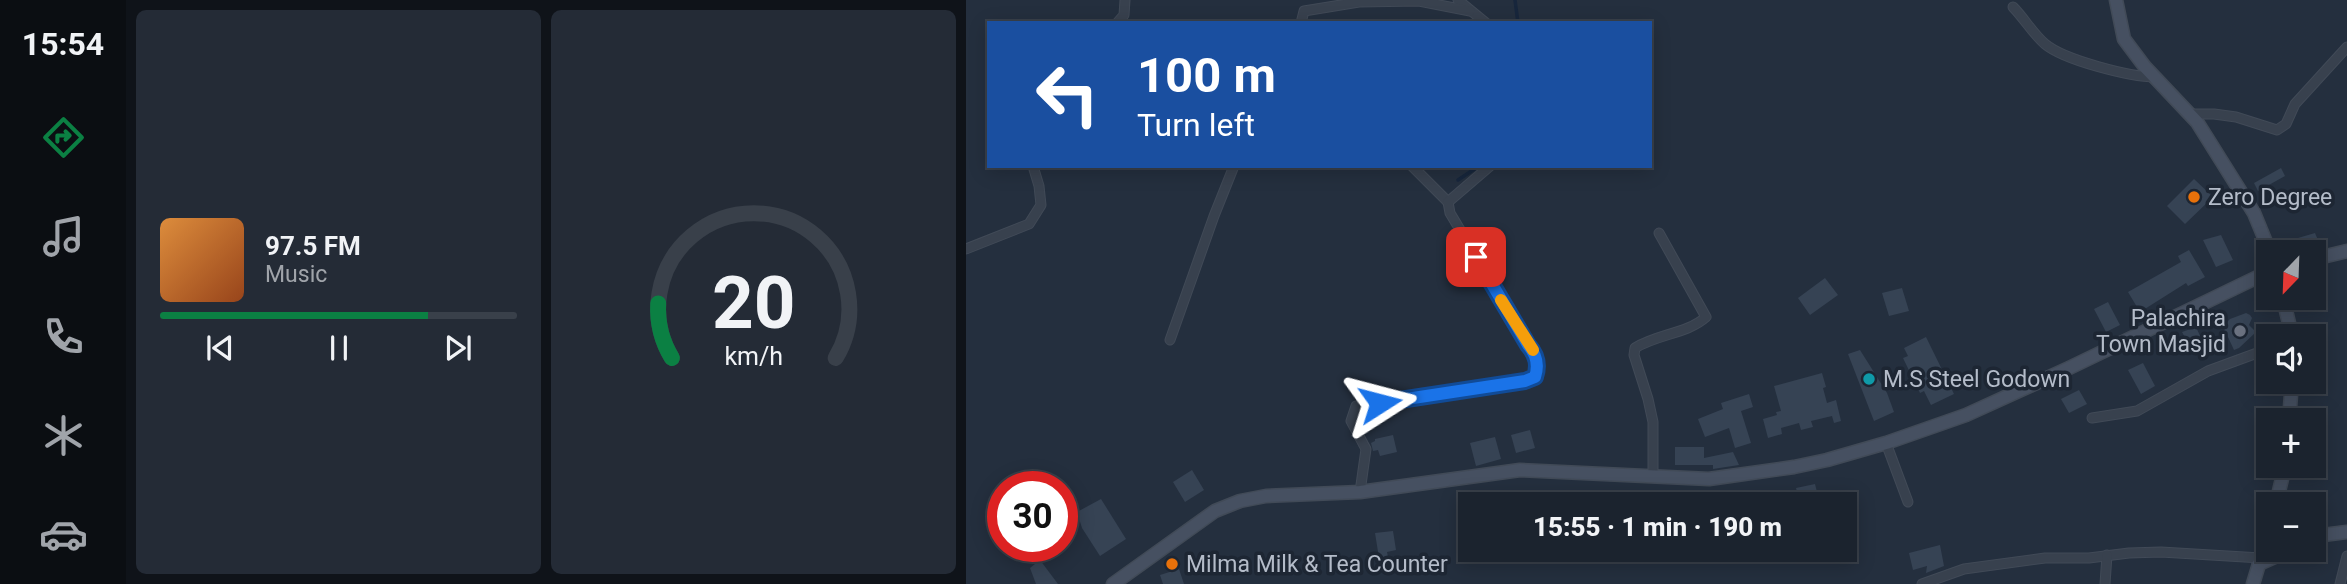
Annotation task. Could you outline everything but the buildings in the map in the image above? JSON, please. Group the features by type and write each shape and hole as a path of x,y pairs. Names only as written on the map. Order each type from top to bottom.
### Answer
{"main road":[{"path":"2116,0 2124,39 2197,122 2254,213 2265,240"},
{"path":"2326,256 2347,251"},
{"path":"1113,584 1215,511 1266,496 1360,492 1520,470 1709,479 1794,467 1886,443 1966,415 2256,278"},
{"path":"2326,535 2347,532"},
{"path":"2253,584 2260,562"}],"street":[{"path":"1119,21 1124,15 1125,0"},
{"path":"1458,0 1483,21"},
{"path":"1302,21 1304,11 1359,2 1419,1 1470,11"},
{"path":"2013,7 2046,45 2059,52 2120,73 2155,77"},
{"path":"2190,114 2236,117 2277,130 2286,124 2295,104 2347,47"},
{"path":"966,249 1029,224 1041,205 1034,168"},
{"path":"1170,341 1233,168"},
{"path":"1360,492 1366,449 1351,421 1356,407 1525,381 1535,377 1538,369 1535,353 1450,213 1448,202 1414,168"},
{"path":"1448,202 1488,168"},
{"path":"1653,477 1653,422 1634,355 1635,348 1648,340 1697,325 1706,317 1659,233"},
{"path":"2092,418 2137,411 2208,371 2256,353"},
{"path":"1886,443 1908,502"},
{"path":"1922,584 1964,569 2045,558 2089,558 2161,552 2256,561"},
{"path":"2105,584 2107,555"},
{"path":"2340,584 2347,556"}],"waterway":[{"path":"1515,0 1518,21"},
{"path":"1458,180 1476,168"}],"slow traffic":[{"path":"1501,300 1533,350"}],"place":[{"name":"Zero Degree","path":"2194,197"},
{"name":"Palachira Town Masjid","path":"2240,331"},
{"name":"M.S Steel Godown","path":"1869,379"},
{"name":"Milma Milk & Tea Counter","path":"1172,564"}],"route":[{"path":"1380,403 1525,381 1535,377 1538,369 1535,353 1476,257"}]}
